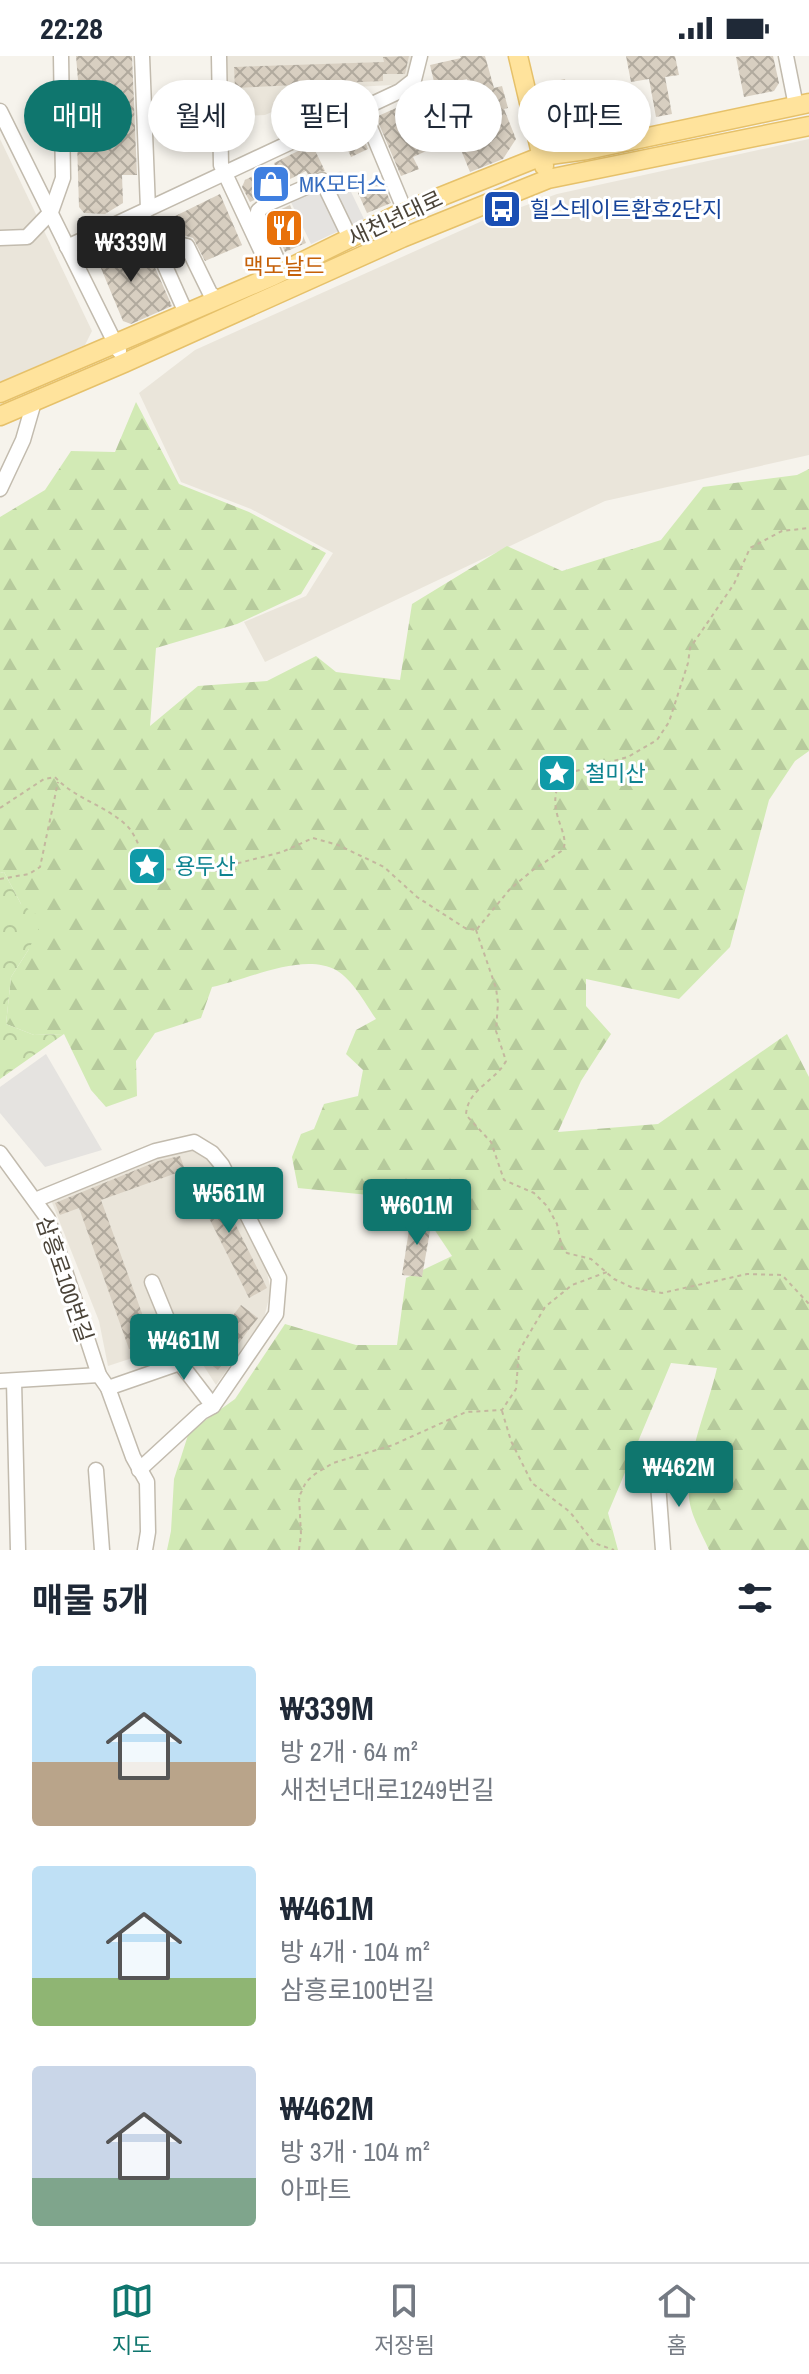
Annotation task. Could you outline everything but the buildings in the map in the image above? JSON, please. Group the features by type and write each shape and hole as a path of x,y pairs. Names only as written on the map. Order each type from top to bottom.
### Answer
{"main road":[{"path":"518,56 548,179"},
{"name":"새천년대로","path":"0,393 218,299 405,211 542,156 587,150 803,105"},
{"name":"새천년대로","path":"0,416 402,238 548,179 809,126"}],"street":[{"path":"0,238 27,237 51,212 63,178 61,56"},
{"path":"142,56 148,209"},
{"path":"219,56 221,165 272,272"},
{"path":"379,100 400,91 414,80 420,56"},
{"path":"786,56 803,105"},
{"path":"0,111 124,363"},
{"path":"379,149 405,211"},
{"path":"67,247 271,151"},
{"path":"272,272 276,257 258,211 322,180 350,238"},
{"path":"186,313 161,257 163,253 187,246 210,293 218,299"},
{"path":"0,489 23,440 34,402"},
{"path":"35,1200 155,1151 194,1142 212,1153 222,1165 279,1278 276,1314 213,1406 202,1412 139,1470"},
{"name":"삼흥로100번길","path":"1,1155 48,1219 99,1375 108,1388 139,1470 147,1482 148,1532 145,1550"},
{"path":"152,1282 180,1363 213,1406"},
{"path":"108,1388 180,1363"},
{"path":"18,1550 7,1381 99,1375"},
{"path":"96,1470 102,1550"},
{"path":"657,1470 663,1550"}],"path":[{"path":"476,930 510,889 560,853 566,845 556,818 555,804 561,779 572,772 628,757 651,745 666,729 690,648 734,584 750,548 782,531 809,528"},
{"path":"0,808 44,779 55,777 127,825 151,868 217,871 282,852 313,838 338,845 384,867 417,897 465,928 476,930"},
{"path":"0,879 29,874 40,867 58,781"},
{"path":"476,930 496,988 496,1031 506,1061 503,1068 473,1096 466,1115 491,1142 504,1180 534,1193 547,1206 557,1224 562,1248 567,1253 591,1259 614,1279 631,1287 662,1293 747,1274 776,1274 782,1275 809,1304"},
{"path":"607,1272 572,1285 545,1307 519,1351 516,1389 502,1410 511,1441 532,1483 570,1512 594,1543 614,1550"},
{"path":"299,1550 299,1497 306,1482 315,1474 333,1463 393,1445 466,1412 502,1410"}],"shaded area":[{"path":"224,56 414,56 411,76 395,80 393,85 379,86 379,80 271,80 271,112 265,115 255,116 255,80 226,80"},
{"path":"0,139 92,331 85,345 0,382"},
{"path":"809,139 809,455 605,501 265,662 244,622 306,596 333,553 251,509 181,482 139,393 195,350 482,221 557,194"},
{"path":"341,171 364,219 311,244 288,196"},
{"path":"46,1054 102,1150 45,1167 0,1113 0,1087"},
{"path":"176,1150 196,1150 211,1161 265,1264 271,1290 264,1318 216,1385 187,1340 108,1366 99,1321 49,1195"}],"green space":[{"path":"136,402 179,484 249,512 326,553 301,594 237,624 156,648 150,726 198,686 267,681 316,656 336,672 400,680 412,604 507,546 562,571 661,540 703,487 797,475 809,469 809,751 795,761 769,800 730,947 679,999 586,979 586,1006 611,1034 581,1081 558,1132 658,1124 787,1034 809,1077 809,1550 709,1550 692,1510 689,1481 694,1448 717,1368 671,1363 608,1513 618,1550 167,1550 174,1479 189,1432 235,1399 285,1324 356,1345 397,1345 406,1278 452,1256 422,1211 399,1198 298,1188 292,1157 301,1134 314,1129 324,1104 358,1096 363,1070 346,1054 356,1030 376,1019 353,986 336,970 322,965 291,966 212,987 201,1018 155,1033 136,1061 137,1096 106,1107 91,1090 64,1034 34,1035 6,1024 11,977 29,949 21,904 4,872 0,873 0,517 45,490 71,451 115,452"},
{"path":"4,872 21,904 43,919 11,977 6,1024 34,1035 64,1034 0,1079 0,873"}],"place":[{"name":"MK모터스","path":"271,184"},
{"name":"힐스테이트환호2단지","path":"502,209"},
{"name":"맥도날드","path":"284,228"},
{"name":"철미산","path":"557,773"},
{"name":"용두산","path":"147,866"}]}
